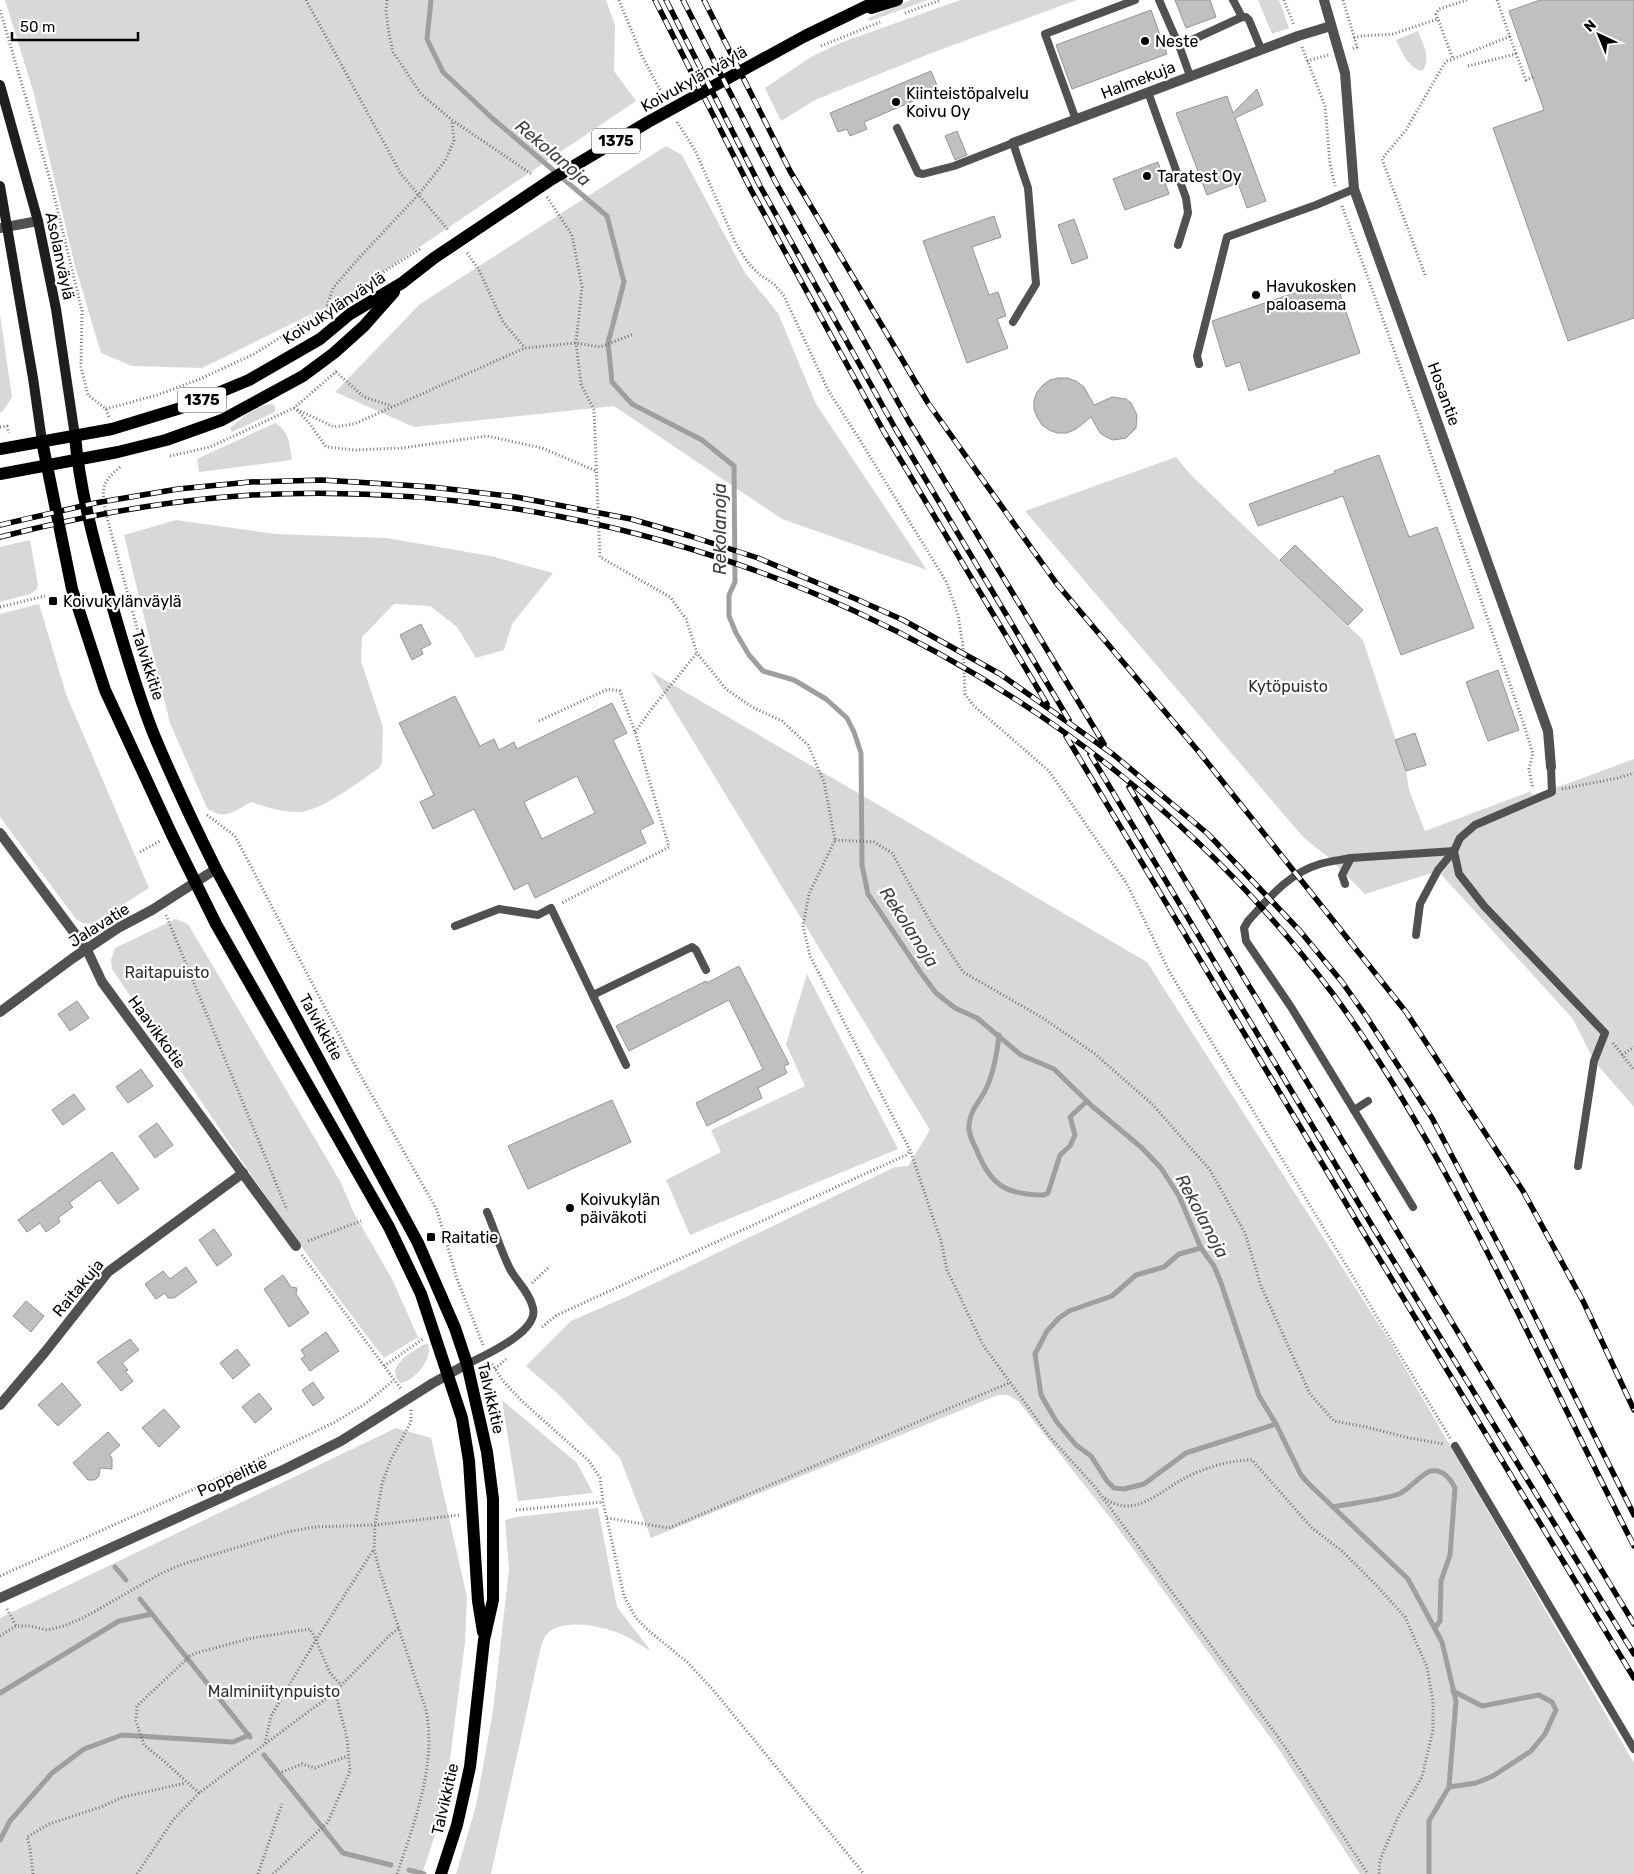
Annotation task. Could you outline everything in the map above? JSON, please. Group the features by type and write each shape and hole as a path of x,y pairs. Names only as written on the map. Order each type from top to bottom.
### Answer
{"main road":[{"name":"Koivukylänväylä","path":"0,449 112,429 184,407 249,380 320,339 350,314 402,283 434,258 568,170 648,122 805,36 879,0"},
{"name":"Koivukylänväylä","path":"857,12 897,0"},
{"name":"Asolanväylä","path":"0,85 38,221 56,309 74,436"},
{"path":"0,186 3,227 33,378 42,441"},
{"name":"Koivukylänväylä","path":"0,474 118,452 166,440 222,420 303,376 334,353 364,326 402,283"},
{"name":"Talvikkitie","path":"74,436 77,460 99,562 130,666 154,734 193,824 216,869 418,1243 455,1328 467,1364 487,1452 493,1499 494,1600 484,1640 470,1768 457,1825 441,1874"},
{"name":"Talvikkitie","path":"42,441 72,589 105,690 194,882 216,924 400,1246 421,1294 462,1418 469,1461 478,1601 484,1640"}],"street":[{"name":"Hosantie","path":"1316,0 1331,26"},
{"name":"Hosantie","path":"1324,0 1345,73 1354,189 1548,731 1551,767"},
{"name":"Halmekuja","path":"1013,143 1261,49 1331,26"},
{"path":"3,227 38,221"},
{"name":"Haavikkotie","path":"0,833 87,950 102,982 296,1246"},
{"name":"Jalavatie","path":"0,1012 73,958 118,928 152,910 216,869"},
{"name":"Raitakuja","path":"0,1405 45,1352 108,1272 243,1174"},
{"name":"Poppelitie","path":"0,1598 293,1465 341,1441 467,1364"}],"lane":[{"path":"1076,120 1045,34 1135,0"},
{"path":"1159,0 1190,76"},
{"path":"1233,0 1242,17"},
{"path":"1180,48 1181,45 1242,17 1246,17 1261,49"},
{"path":"1148,92 1186,198 1188,213 1178,245"},
{"path":"897,128 918,172 923,174 954,166 1013,143 1028,188 1036,284 1013,322"},
{"path":"1199,364 1197,356 1227,237 1354,189"},
{"path":"1416,935 1420,904 1438,870 1454,851 1460,838 1475,825 1552,792 1551,767"},
{"path":"1412,1207 1291,1007 1246,941 1244,928 1248,921 1282,885 1297,874 1320,864 1351,858 1454,851"},
{"path":"1454,851 1459,874 1484,906 1605,1033 1594,1061 1578,1166"},
{"path":"1345,884 1342,876 1351,858"},
{"path":"455,926 499,909 538,915 552,908 626,1065"},
{"path":"593,995 692,947 696,950 706,970"},
{"path":"1354,1110 1368,1101"},
{"path":"467,1364 487,1355 521,1334 532,1321 534,1309 525,1291 510,1270 487,1212"},
{"path":"1455,1446 1634,1749"}],"path":[{"path":"306,0 401,174 453,237"},
{"path":"387,0 386,12 393,52 421,94 452,120 535,177"},
{"path":"619,0 642,56 668,106"},
{"path":"897,16 941,0"},
{"path":"1453,59 1436,14 1439,10 1467,0"},
{"path":"1496,0 1526,80 1533,78"},
{"path":"0,10 51,183 82,311 81,367 88,395 106,409 112,429"},
{"path":"814,49 888,19"},
{"path":"1354,38 1393,34 1438,19"},
{"path":"1425,275 1382,159 1410,124 1447,61 1511,36"},
{"path":"1468,66 1516,54"},
{"path":"1307,61 1325,106 1330,164 1338,196 1420,422 1523,722 1532,754 1529,769 1535,799"},
{"path":"672,114 695,150 736,244 749,264 760,275 774,284 784,296 828,390 947,583 958,615 963,646 966,694 973,706 1049,772 1127,884 1169,971 1455,1446"},
{"path":"326,309 333,288 358,258 419,194 445,161 454,141 452,120"},
{"path":"671,126 680,122"},
{"path":"545,194 572,235 582,287 576,343 580,384 594,410 600,558 670,598 686,618 697,653 726,689 752,708 782,721 808,745 824,782 835,840 809,894 803,926 810,956 910,1150 942,1241 947,1270 982,1345 1049,1436 1100,1495 1284,1744 1368,1874"},
{"path":"544,203 552,198"},
{"path":"106,409 157,395 200,379 254,354 425,246"},
{"path":"473,249 465,253 478,268 503,322 525,348"},
{"path":"596,471 542,448 487,436 402,448 355,450 326,447 310,424 294,408 334,427 354,424 525,348 576,343 600,347 634,334"},
{"path":"336,372 364,397 393,406"},
{"path":"69,397 88,395"},
{"path":"0,427 7,426"},
{"path":"118,452 122,466 108,477 102,490 106,514 151,680"},
{"path":"0,607 45,596"},
{"path":"635,732 697,653"},
{"path":"540,721 608,689 620,691 635,732 669,847 552,908"},
{"path":"1552,792 1571,786 1618,778 1634,773"},
{"path":"204,812 208,817 236,836 358,1071 437,1210 457,1279 494,1369 503,1382 524,1403 589,1461 600,1478 603,1502 624,1596 636,1618 687,1662 714,1691 864,1874"},
{"path":"835,840 874,842 892,853 931,923 963,972 1043,1018 1095,1054 1153,1105 1210,1170 1245,1234 1261,1286 1310,1394 1334,1421 1455,1446"},
{"path":"166,916 289,1216"},
{"path":"1605,1033 1634,1070"},
{"path":"1622,1055 1634,1047"},
{"path":"540,1328 557,1315 906,1155 910,1150"},
{"path":"0,1576 234,1471 335,1422 365,1404 394,1380 296,1246 361,1221"},
{"path":"525,1291 550,1266"},
{"path":"384,1366 423,1339"},
{"path":"494,1369 510,1356"},
{"path":"607,1518 669,1528 1009,1383"},
{"path":"396,1874 421,1794 427,1768 429,1724 426,1710 378,1569 374,1548 375,1526 382,1484 391,1459 411,1422 412,1415 408,1399"},
{"path":"1100,1495 1110,1502 1128,1507 1154,1499 1184,1478 1210,1467 1242,1460 1252,1460 1311,1527 1343,1552 1377,1586 1405,1618 1427,1667 1433,1702 1433,1730 1422,1777 1400,1816 1380,1860 1379,1874"},
{"path":"516,1510 603,1502"},
{"path":"0,1636 16,1626 30,1626 47,1630 64,1626 85,1617 160,1574 180,1565 287,1532 314,1527 375,1526 463,1515"},
{"path":"265,1744 271,1716 374,1548"},
{"path":"137,1874 174,1820 199,1793 336,1692 389,1636 399,1628"},
{"path":"199,1793 144,1745 136,1720 137,1706 190,1656 252,1638 310,1629 330,1673 341,1685"},
{"path":"273,1874 328,1822 350,1771 347,1738 336,1692"},
{"path":"282,1772 302,1764 314,1768 348,1756"},
{"path":"33,1874 27,1837 50,1824 101,1807 123,1797 187,1783"},
{"path":"258,1874 282,1804"}],"green space":[{"path":"5,0 606,0 615,25 614,71 636,101 344,298 202,368 132,366 101,353 75,266 34,94"},
{"path":"911,0 928,0 870,21 868,18"},
{"path":"960,0 1077,0 934,52 815,100 781,121 765,88 811,57 840,43"},
{"path":"1258,0 1279,0 1289,28 1272,34"},
{"path":"1418,31 1426,56 1425,66 1422,71 1409,63 1396,40"},
{"path":"666,146 682,155 745,273 778,313 816,404 927,570 782,519 614,406 414,427 335,392 420,304"},
{"path":"0,315 12,397 0,413"},
{"path":"272,404 275,406 275,412 232,432 230,428 249,413 260,407"},
{"path":"275,423 286,434 292,460 199,472 197,459"},
{"name":"Kytöpuisto","path":"1176,457 1191,475 1363,640 1406,771 1409,790 1425,831 1531,791 1532,795 1634,759 1634,1107 1594,1061 1573,1019 1438,871 1365,894 1328,857 1303,837 1025,511"},
{"path":"176,520 276,534 386,538 491,556 553,573 512,624 504,650 476,658 457,627 430,606 394,604 362,637 361,661 383,727 382,762 379,768 328,802 306,811 285,811 251,802 240,809 219,814 207,808 170,723 124,535"},
{"path":"30,540 38,585 37,589 30,594 0,602 0,547"},
{"path":"39,604 66,694 149,888 92,924 83,923 76,919 0,817 0,614"},
{"path":"651,672 1147,962 1390,1342 1634,1763 1634,1874 1360,1874 1278,1748 1112,1520 1018,1401 1008,1395 998,1395 651,1538 620,1458 558,1394 526,1366 571,1321 626,1297 895,1167 908,1166 930,1130"},
{"name":"Raitapuisto","path":"176,919 188,924 340,1181 355,1215 392,1279 418,1337 384,1358 279,1215 112,969 111,960 115,948"},
{"path":"807,974 898,1149 690,1235 666,1180 721,1152 711,1130 805,1086 786,1044"},
{"path":"428,1344 429,1350 422,1368 417,1374 400,1383 395,1371 397,1365 407,1355"},
{"path":"502,1400 577,1463 593,1493 518,1501"},
{"name":"Malminiitynpuisto","path":"396,1428 431,1438 467,1597 465,1642 449,1767 438,1826 422,1874 0,1874 0,1618"},
{"path":"598,1508 617,1607 651,1651 621,1634 594,1626 564,1626 555,1628 546,1635 540,1649 491,1874 456,1874 476,1806 493,1711 509,1569 505,1520 516,1517"}],"building":[{"path":"1175,0 1210,0 1216,17 1186,28"},
{"path":"1540,0 1634,0 1634,318 1568,341 1493,128 1544,110 1509,11"},
{"path":"1151,10 1167,54 1072,89 1056,45"},
{"path":"931,71 939,90 864,122 867,129 850,136 847,129 838,132 830,113"},
{"path":"1257,89 1263,105 1235,118 1266,201 1247,208 1238,183 1207,195 1176,113 1227,96 1233,113"},
{"path":"957,131 967,155 955,160 945,136"},
{"path":"1158,162 1169,194 1125,210 1113,179"},
{"path":"994,216 1001,237 972,247 989,295 998,292 1006,316 997,319 1008,348 967,363 923,241"},
{"path":"1074,219 1088,258 1072,264 1058,225"},
{"path":"1335,279 1360,353 1249,391 1240,362 1226,367 1212,321"},
{"path":"1058,378 1076,381 1084,387 1094,405 1112,397 1126,399 1131,403 1137,415 1136,428 1126,438 1113,440 1100,433 1091,417 1076,429 1067,433 1057,433 1049,430 1042,425 1037,417 1034,409 1034,400 1037,392 1043,385 1050,380"},
{"path":"1379,455 1409,537 1437,527 1474,628 1401,655 1343,496 1258,526 1249,504"},
{"path":"1295,545 1363,610 1348,625 1280,560"},
{"path":"421,624 431,644 421,649 423,654 412,660 400,635"},
{"path":"1498,670 1519,730 1488,741 1466,682"},
{"path":"455,696 480,746 494,739 499,750 514,742 517,749 612,703 627,733 613,740 654,823 640,830 646,843 535,898 528,883 514,890 474,809 433,829 420,802 434,795 399,723","holes":["577,776 595,813 542,839 524,802"]},
{"path":"1415,733 1426,765 1406,771 1395,740"},
{"path":"739,966 789,1064 784,1066 787,1073 758,1088 762,1098 707,1126 696,1103 763,1069 729,1000 629,1051 616,1026"},
{"path":"77,1001 89,1018 70,1031 58,1014"},
{"path":"141,1069 153,1086 128,1103 116,1087"},
{"path":"74,1094 85,1109 63,1125 52,1110"},
{"path":"612,1100 631,1142 528,1189 508,1146"},
{"path":"157,1123 173,1145 155,1158 139,1136"},
{"path":"112,1152 139,1189 118,1204 100,1180 69,1203 73,1207 58,1218 60,1222 46,1232 40,1223 27,1232 18,1220"},
{"path":"214,1229 232,1255 217,1266 199,1240"},
{"path":"186,1267 197,1282 174,1298 168,1298 165,1293 156,1299 145,1284 163,1271 170,1279"},
{"path":"283,1275 291,1287 297,1288 296,1294 309,1313 289,1327 264,1289"},
{"path":"26,1301 44,1316 31,1332 13,1316"},
{"path":"326,1332 339,1351 310,1371 301,1359 305,1356 301,1350"},
{"path":"130,1339 139,1350 122,1363 128,1370 125,1371 133,1381 121,1391 97,1362"},
{"path":"237,1349 250,1365 233,1379 220,1363"},
{"path":"313,1382 324,1398 313,1406 302,1390"},
{"path":"62,1383 81,1405 58,1426 38,1405"},
{"path":"259,1393 272,1409 255,1423 242,1407"},
{"path":"164,1409 180,1427 159,1447 142,1428"},
{"path":"108,1432 120,1445 109,1455 112,1458 112,1469 100,1468 99,1476 95,1480 88,1480 73,1463"}],"waterway":[{"name":"Rekolanoja","path":"431,0 427,39 443,72 492,118 607,216 624,282 608,343 612,382 632,404 702,440 734,466 735,582 729,595 729,616 736,633 749,655 763,671 794,680 826,699 847,718 861,753 862,865 868,894 936,993 955,1008 977,1018 1021,1055 1054,1069 1092,1106 1142,1148 1161,1168 1179,1196 1201,1248 1214,1266 1259,1396 1276,1424 1301,1475 1408,1579 1442,1642 1456,1701 1449,1787 1429,1821 1429,1874"},
{"path":"999,1035 991,1077 973,1111 969,1128 971,1138 982,1163 988,1173 1002,1186 1031,1195 1044,1195 1048,1193 1060,1155 1070,1146 1075,1135 1070,1117 1087,1101"},
{"path":"1201,1248 1179,1254 1164,1267 1136,1275 1112,1296 1069,1311 1059,1318 1047,1331 1035,1354 1041,1395 1056,1421 1076,1445 1091,1456 1107,1481 1114,1488 1124,1489 1144,1484 1186,1453 1276,1424"},
{"path":"1333,1507 1399,1494 1424,1474 1431,1471 1439,1471 1448,1478 1455,1488 1450,1555 1441,1581 1440,1621 1435,1628"},
{"path":"115,1567 126,1580"},
{"path":"140,1599 250,1737"},
{"path":"0,1693 119,1621 152,1614"},
{"path":"1449,1787 1476,1783 1493,1776 1531,1751 1545,1734 1556,1710 1552,1702 1539,1695 1482,1706 1453,1691"},
{"path":"0,1840 10,1821 52,1773 84,1749 122,1735 233,1742 249,1735"},
{"path":"264,1755 343,1853 391,1865"},
{"path":"409,1870 424,1874"}],"railway":[{"path":"655,0 751,190 884,432 1047,704"},
{"path":"666,0 760,186 895,428 1069,720"},
{"path":"683,0 775,181 908,420 1104,744"},
{"path":"704,0 790,171 928,403 1057,584 1199,752 1406,1012 1523,1191 1583,1301 1634,1410"},
{"path":"0,525 95,503 178,489 250,482 322,480 432,487 516,497 631,519 758,558 903,620 1000,674 1114,755 1208,834 1300,931 1342,982 1432,1118 1514,1274 1634,1515"},
{"path":"0,537 62,522 125,510 220,497 252,495 407,496 561,517 710,555 854,611 991,684 1117,772 1232,876 1333,994 1398,1091 1456,1193 1634,1546"},
{"path":"1066,736 1365,1235 1634,1678"},
{"path":"1090,754 1374,1229 1634,1654"},
{"path":"1129,787 1634,1624"}],"place":[{"name":"Neste","path":"1145,41"},
{"name":"Kiinteistöpalvelu Koivu Oy","path":"896,102"},
{"name":"Taratest Oy","path":"1147,176"},
{"name":"Havukosken paloasema","path":"1256,295"},
{"name":"Koivukylänväylä","path":"53,601"},
{"name":"Koivukylän päiväkoti","path":"570,1208"},
{"name":"Raitatie","path":"431,1237"}]}
